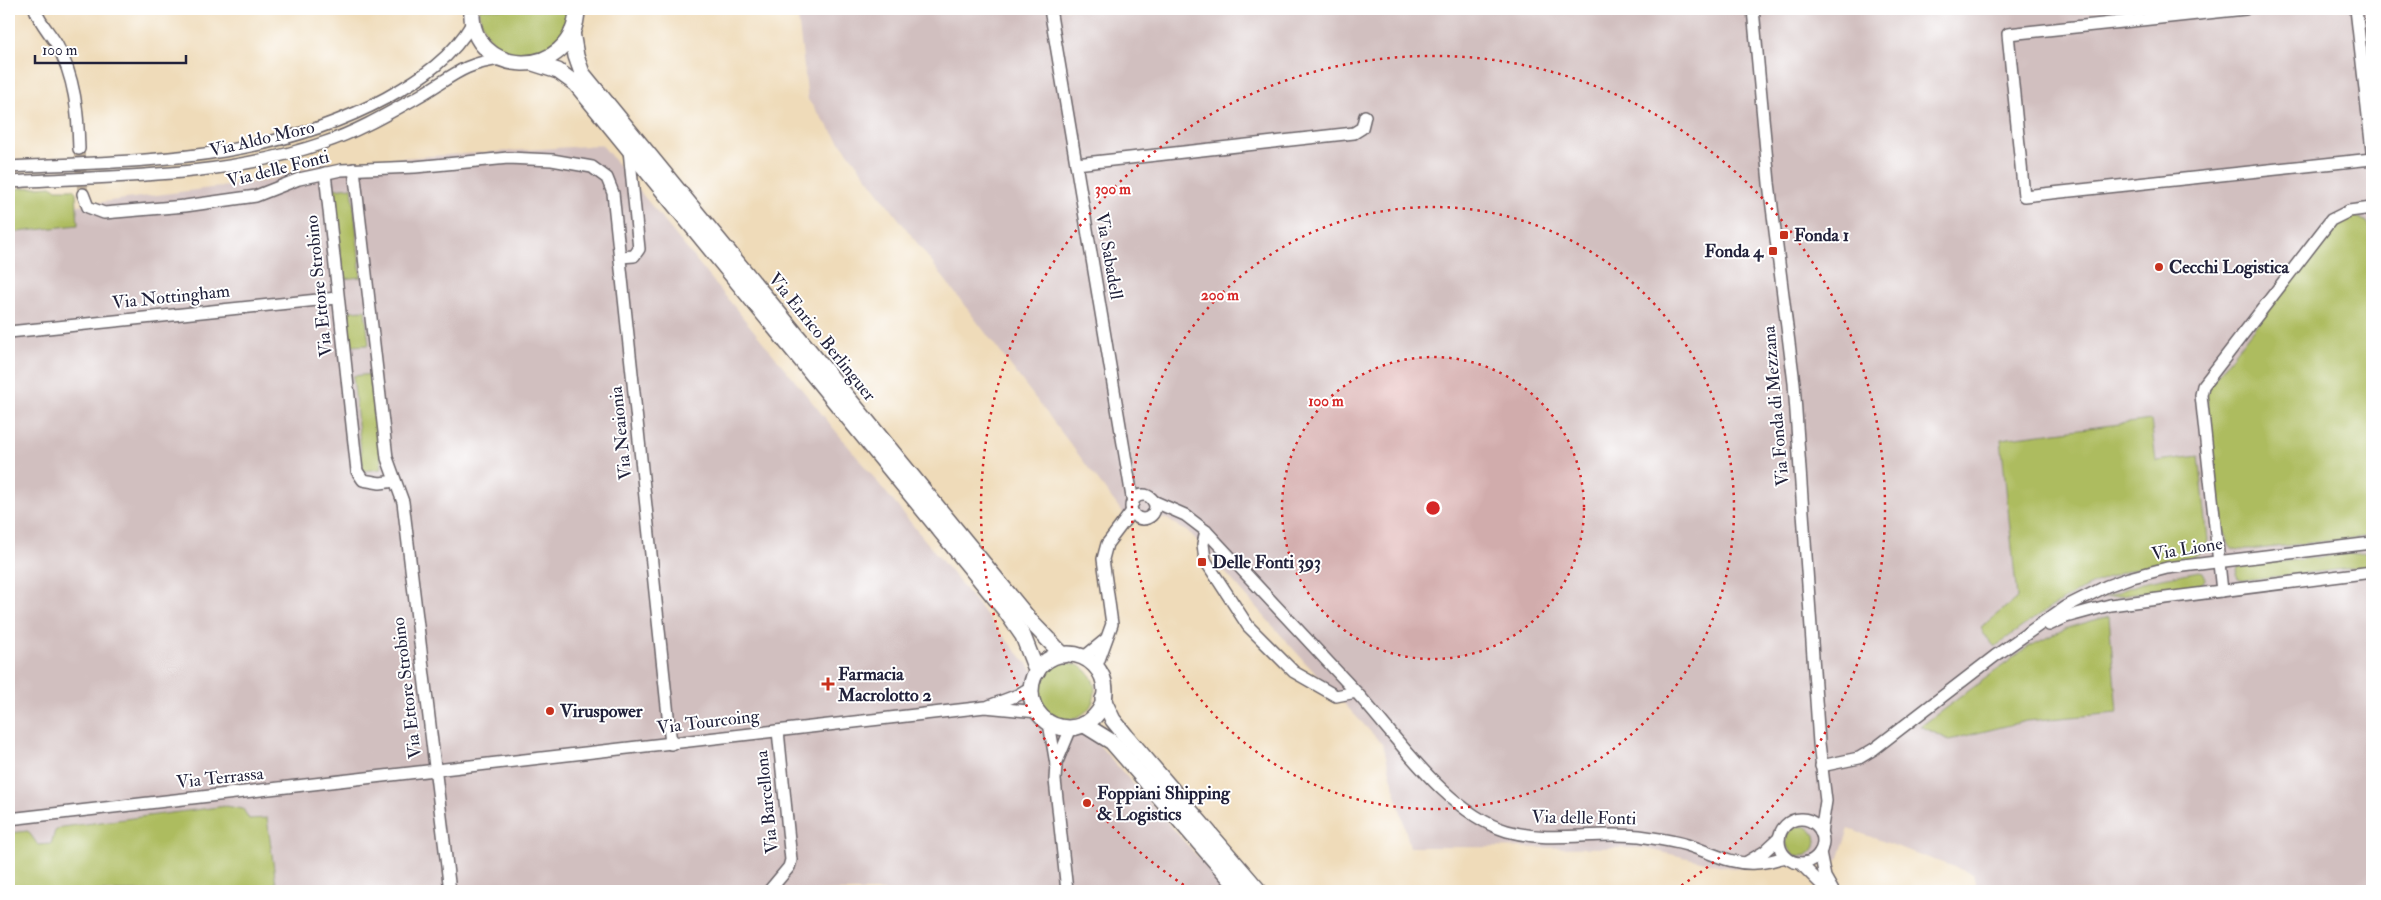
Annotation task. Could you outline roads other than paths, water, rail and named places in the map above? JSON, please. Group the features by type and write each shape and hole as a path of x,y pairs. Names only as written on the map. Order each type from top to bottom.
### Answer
{"main road":[{"path":"473,15 482,42 502,59 521,64 533,63 557,52 572,32 577,9"},
{"name":"Via Enrico Berlinguer","path":"572,32 576,56 582,73 1033,624 1063,655"},
{"name":"Via Enrico Berlinguer","path":"533,63 568,77 629,150 1005,610 1022,636 1037,672"},
{"path":"1077,726 1096,714 1103,699 1103,683 1096,668 1083,658 1063,655 1048,660 1037,672 1031,687 1033,703 1038,712 1049,723 1077,726 1112,742 1241,891"},
{"path":"1103,699 1113,720 1259,891"}],"street":[{"path":"35,9 57,45 72,83 77,105 79,149"},
{"name":"Via Sabadell","path":"1050,9 1134,511"},
{"name":"Via Fonda di Mezzana","path":"1753,9 1769,183 1794,384 1821,766 1826,801 1821,833"},
{"path":"2245,9 2008,34 2024,196 2372,159"},
{"path":"2356,9 2372,151"},
{"name":"Via Aldo Moro","path":"9,167 192,157 252,147 295,137 344,120 414,82 456,48 473,15"},
{"name":"Via Aldo Moro","path":"9,182 190,172 230,167 292,153 353,131 424,93 464,67 475,63 502,59"},
{"path":"1076,164 1354,133 1362,128 1365,116"},
{"path":"620,257 634,256 640,249 629,150"},
{"name":"Via delle Fonti","path":"83,194 88,207 99,212 151,210 256,196 300,179 354,169 415,167 508,158 552,160"},
{"name":"Via Neaionia","path":"552,160 592,167 607,178 612,186 671,744"},
{"name":"Via Ettore Strobino","path":"354,169 387,458 403,502 450,891"},
{"name":"Via Ettore Strobino","path":"325,173 337,298 358,475 362,480 370,482 395,482"},
{"path":"2222,591 2201,395 2203,386 2331,220 2349,211 2372,208"},
{"name":"Via Nottingham","path":"9,332 337,298"},
{"path":"1130,479 1150,503"},
{"path":"1096,668 1113,619 1104,554 1107,544 1134,511 1138,497 1150,503"},
{"path":"1134,511 1147,518 1150,503"},
{"name":"Via delle Fonti","path":"1150,503 1192,519 1206,531 1356,692 1449,798 1477,818 1507,831 1539,836 1575,838 1614,833 1646,837 1687,845 1730,861 1756,863 1786,857"},
{"path":"1206,531 1202,550 1205,560 1248,626 1294,672 1336,696 1356,692"},
{"name":"Via Lione","path":"1821,766 1859,758 1874,749 2064,607 2107,586 2153,571 2219,561 2372,544"},
{"name":"Via Lione","path":"2023,638 2066,617 2110,605 2372,572"},
{"path":"1083,658 1107,639"},
{"name":"Via Tourcoing","path":"985,707 1018,695 1031,687"},
{"name":"Via Tourcoing","path":"435,771 985,707 1038,712"},
{"path":"1049,723 1056,764 1055,780 1067,891"},
{"path":"1056,764 1077,726"},
{"name":"Via Barcellona","path":"769,891 789,866 791,853 778,732"},
{"name":"Via Terrassa","path":"9,819 435,771"},
{"path":"1745,862 1764,852 1779,838 1784,827 1789,823 1807,820 1826,801"},
{"path":"1807,820 1818,827 1821,833 1823,839 1820,852 1825,877 1833,891"},
{"path":"1779,838 1782,852 1786,857 1800,863 1828,891"},
{"path":"1800,863 1812,860 1820,852"}],"tunnel":[{"path":"79,149 83,194"}],"place":[{"name":"Fonda 1","path":"1784,235"},
{"name":"Fonda 4","path":"1773,251"},
{"name":"Cecchi Logistica","path":"2159,267"},
{"name":"Delle Fonti 393","path":"1202,562"},
{"name":"Farmacia Macrolotto 2","path":"828,684"},
{"name":"Viruspower","path":"550,711"},
{"name":"Foppiani Shipping & Logistics","path":"1087,803"}]}
